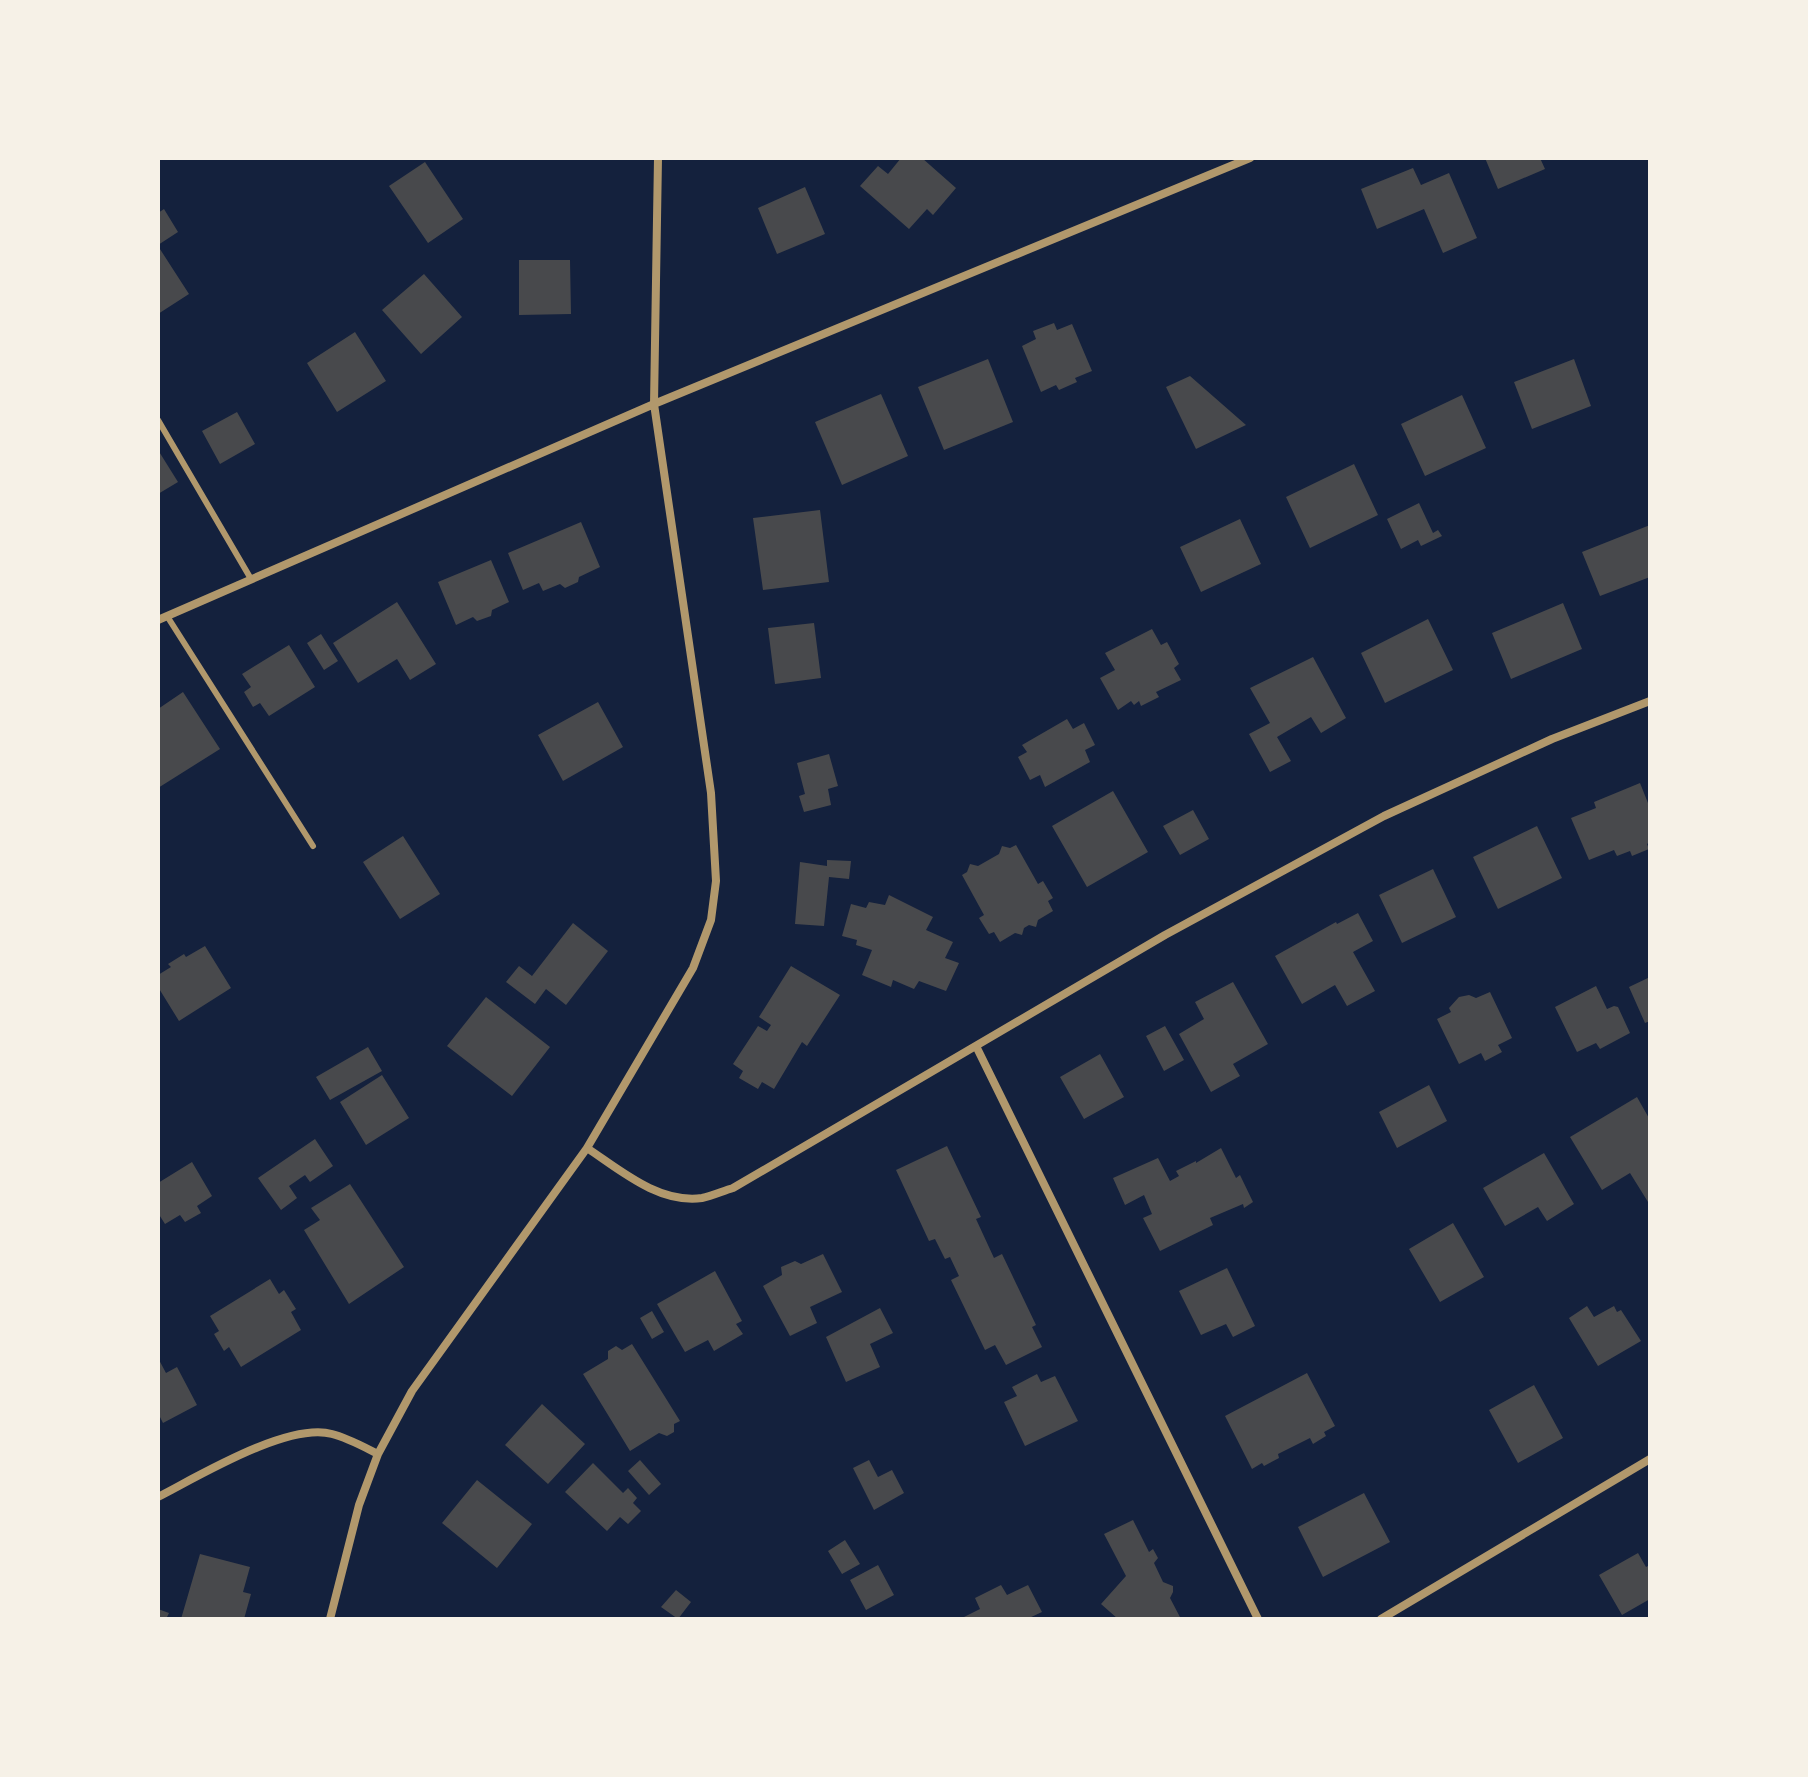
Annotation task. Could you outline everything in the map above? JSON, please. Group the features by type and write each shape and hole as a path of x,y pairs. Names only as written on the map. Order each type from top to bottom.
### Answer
{"street":[{"path":"330,1619 359,1505 378,1454 412,1391 587,1148 693,968 711,920 716,881 711,793 654,404 658,158"},
{"path":"162,618 654,404 1250,158"},
{"path":"587,1148 657,1192 678,1198 703,1198 733,1188 1165,935 1384,816 1552,739 1650,701"},
{"path":"976,1046 1258,1619"},
{"path":"158,1497 248,1452 296,1433 332,1434 378,1454"},
{"path":"1381,1619 1650,1459"}],"lane":[{"path":"158,420 251,579"},
{"path":"162,618 313,846"}],"building":[{"path":"901,158 922,158 956,188 933,215 927,209 909,229 860,186 878,166 888,174"},
{"path":"1485,158 1540,158 1545,169 1498,189"},
{"path":"425,162 463,219 428,243 389,186"},
{"path":"1413,168 1421,185 1449,173 1477,238 1443,253 1424,209 1377,229 1361,189"},
{"path":"805,187 825,234 777,254 758,208"},
{"path":"164,209 178,232 158,245 158,213"},
{"path":"158,246 189,294 158,314"},
{"path":"519,260 570,260 571,314 519,315"},
{"path":"424,274 462,317 421,354 382,310"},
{"path":"1054,323 1057,330 1072,324 1092,371 1075,378 1077,382 1059,390 1056,385 1041,392 1022,346 1036,339 1033,331"},
{"path":"355,332 386,381 337,412 307,363"},
{"path":"988,359 1013,422 944,450 918,387"},
{"path":"1574,359 1591,406 1532,429 1514,382"},
{"path":"1190,376 1246,425 1196,449 1166,387"},
{"path":"881,394 908,456 842,485 815,422"},
{"path":"1462,395 1486,448 1425,476 1401,424"},
{"path":"237,412 255,444 220,464 202,431"},
{"path":"158,450 178,482 158,494"},
{"path":"1354,464 1378,515 1310,548 1286,497"},
{"path":"1419,503 1433,533 1438,530 1442,536 1421,546 1418,540 1401,549 1387,519"},
{"path":"820,510 829,582 763,590 753,518"},
{"path":"1240,519 1261,564 1201,592 1180,547"},
{"path":"581,522 600,567 565,588 560,584 543,591 539,583 523,590 508,553"},
{"path":"1650,525 1650,577 1600,596 1582,552"},
{"path":"491,560 509,602 492,610 491,616 477,621 473,617 456,625 438,582"},
{"path":"397,602 436,664 410,680 397,659 358,683 333,643"},
{"path":"1563,603 1582,649 1511,679 1492,633"},
{"path":"1428,619 1453,670 1385,703 1361,653"},
{"path":"814,623 821,678 775,684 768,628"},
{"path":"1152,629 1161,645 1167,642 1179,664 1174,668 1181,680 1156,692 1159,697 1141,706 1139,701 1134,705 1131,701 1118,710 1100,678 1115,670 1105,653"},
{"path":"321,634 338,661 324,670 307,643"},
{"path":"289,645 315,687 269,716 260,703 253,707 244,692 251,687 242,674"},
{"path":"1313,657 1346,718 1321,733 1311,717 1277,737 1291,761 1270,772 1249,734 1270,723 1250,688"},
{"path":"183,692 220,749 158,788 158,709"},
{"path":"598,702 623,747 563,781 538,735"},
{"path":"1067,719 1073,729 1084,723 1095,745 1085,750 1090,762 1045,787 1040,775 1030,780 1018,757 1027,752 1022,745"},
{"path":"829,754 838,786 828,789 831,805 804,812 799,796 805,794 797,763"},
{"path":"1640,783 1650,808 1649,849 1632,856 1630,851 1617,856 1614,850 1589,860 1571,818 1596,808 1594,802"},
{"path":"1113,791 1148,852 1087,887 1052,826"},
{"path":"1193,810 1209,839 1180,855 1163,826"},
{"path":"1537,826 1562,878 1498,909 1473,857"},
{"path":"403,836 440,894 400,919 363,862"},
{"path":"1016,845 1038,884 1043,881 1053,898 1048,901 1053,911 1038,920 1036,927 1029,925 1022,935 1015,933 1000,942 994,932 989,934 979,918 984,915 962,875 970,864 978,866 999,854 1002,846 1010,848"},
{"path":"827,860 851,861 849,879 829,877 824,926 795,924 800,862 827,866"},
{"path":"1433,869 1456,917 1402,943 1379,895"},
{"path":"889,895 933,917 926,930 953,942 945,958 959,963 946,991 919,981 914,989 893,980 891,987 862,975 872,950 856,945 857,940 842,936 851,904 866,908 869,902 885,905"},
{"path":"1358,913 1373,941 1353,952 1375,991 1347,1006 1335,985 1302,1004 1275,956"},
{"path":"573,923 608,951 566,1005 546,989 535,1004 506,982 519,966 532,976"},
{"path":"205,946 231,988 179,1021 158,987 158,975 184,954 186,957"},
{"path":"791,966 840,995 807,1046 802,1042 774,1089 762,1082 758,1089 739,1078 743,1071 733,1064 758,1026 767,1031 771,1025 759,1017"},
{"path":"1650,977 1650,1021 1645,1023 1629,987"},
{"path":"1233,982 1268,1044 1233,1064 1240,1076 1211,1092 1179,1034 1204,1019 1195,1002"},
{"path":"1596,986 1607,1009 1618,1007 1630,1033 1600,1049 1596,1043 1577,1052 1555,1007"},
{"path":"1490,992 1512,1038 1498,1045 1502,1052 1485,1061 1481,1053 1459,1064 1437,1019 1451,1012 1449,1008 1459,997 1469,995 1476,998"},
{"path":"486,997 550,1047 512,1096 447,1046"},
{"path":"1165,1026 1184,1060 1164,1071 1146,1036"},
{"path":"368,1047 382,1071 330,1100 316,1077"},
{"path":"1100,1054 1124,1097 1084,1119 1060,1077"},
{"path":"382,1075 409,1118 366,1145 340,1102"},
{"path":"1429,1085 1447,1121 1397,1148 1379,1112"},
{"path":"1637,1097 1650,1120 1648,1202 1630,1173 1602,1190 1570,1137"},
{"path":"315,1139 333,1166 310,1182 305,1175 289,1186 297,1198 281,1210 258,1178"},
{"path":"947,1146 981,1217 976,1219 994,1258 1002,1254 1036,1325 1032,1327 1042,1347 1006,1365 995,1345 985,1350 951,1280 959,1276 950,1257 945,1259 935,1239 929,1241 896,1170"},
{"path":"1221,1148 1236,1178 1240,1175 1253,1202 1244,1208 1243,1204 1210,1218 1213,1225 1160,1251 1143,1218 1152,1214 1144,1195 1125,1205 1113,1178 1158,1158 1170,1181 1179,1176 1176,1171"},
{"path":"1544,1153 1574,1204 1547,1221 1538,1207 1505,1226 1483,1188"},
{"path":"192,1162 212,1196 197,1206 201,1213 185,1222 180,1215 165,1224 158,1213 158,1183"},
{"path":"350,1184 404,1267 349,1304 304,1230 320,1220 311,1208"},
{"path":"1453,1223 1484,1277 1440,1302 1409,1249"},
{"path":"823,1254 842,1292 810,1307 817,1323 790,1336 763,1286 782,1275 781,1267 795,1261 801,1264"},
{"path":"1227,1268 1255,1326 1233,1337 1226,1324 1201,1335 1179,1291"},
{"path":"715,1271 742,1321 736,1324 743,1334 714,1351 708,1340 685,1352 657,1304"},
{"path":"270,1279 279,1294 284,1290 296,1309 291,1312 301,1330 241,1367 229,1347 224,1351 214,1334 219,1331 210,1316"},
{"path":"1587,1306 1594,1317 1614,1306 1617,1312 1621,1310 1641,1341 1598,1366 1569,1318"},
{"path":"880,1308 893,1333 870,1344 880,1367 846,1382 826,1337"},
{"path":"652,1311 664,1332 652,1339 640,1318"},
{"path":"632,1344 680,1421 674,1424 674,1432 667,1436 659,1433 630,1451 583,1374 608,1359 608,1351 616,1346 622,1350"},
{"path":"158,1358 166,1373 177,1367 197,1405 163,1423 158,1413"},
{"path":"1307,1373 1335,1426 1313,1444 1310,1438 1278,1454 1279,1458 1252,1469 1225,1416"},
{"path":"1037,1374 1041,1382 1055,1376 1078,1421 1025,1446 1004,1402 1017,1396 1012,1387"},
{"path":"1534,1385 1563,1438 1518,1463 1489,1410"},
{"path":"542,1404 585,1444 548,1484 505,1445"},
{"path":"640,1460 661,1484 649,1495 628,1471"},
{"path":"869,1460 878,1477 892,1470 904,1493 874,1510 853,1468"},
{"path":"593,1463 623,1493 628,1488 637,1498 633,1503 641,1511 628,1524 620,1517 607,1531 565,1492"},
{"path":"477,1480 532,1524 497,1568 442,1523"},
{"path":"1364,1493 1390,1542 1323,1577 1298,1527"},
{"path":"1133,1520 1149,1552 1153,1549 1158,1558 1154,1563 1163,1582 1173,1586 1170,1598 1181,1619 1118,1619 1101,1604 1126,1576 1104,1534"},
{"path":"845,1540 860,1564 842,1574 828,1551"},
{"path":"1638,1553 1646,1567 1650,1565 1650,1599 1622,1615 1599,1575"},
{"path":"200,1554 250,1567 243,1592 251,1594 244,1619 181,1619"},
{"path":"878,1565 894,1595 866,1610 850,1580"},
{"path":"1001,1585 1007,1595 1028,1585 1042,1612 1027,1619 960,1619 980,1609 975,1598"},
{"path":"676,1590 691,1602 678,1619 661,1607"},
{"path":"158,1609 169,1613 166,1619 158,1619"}]}
